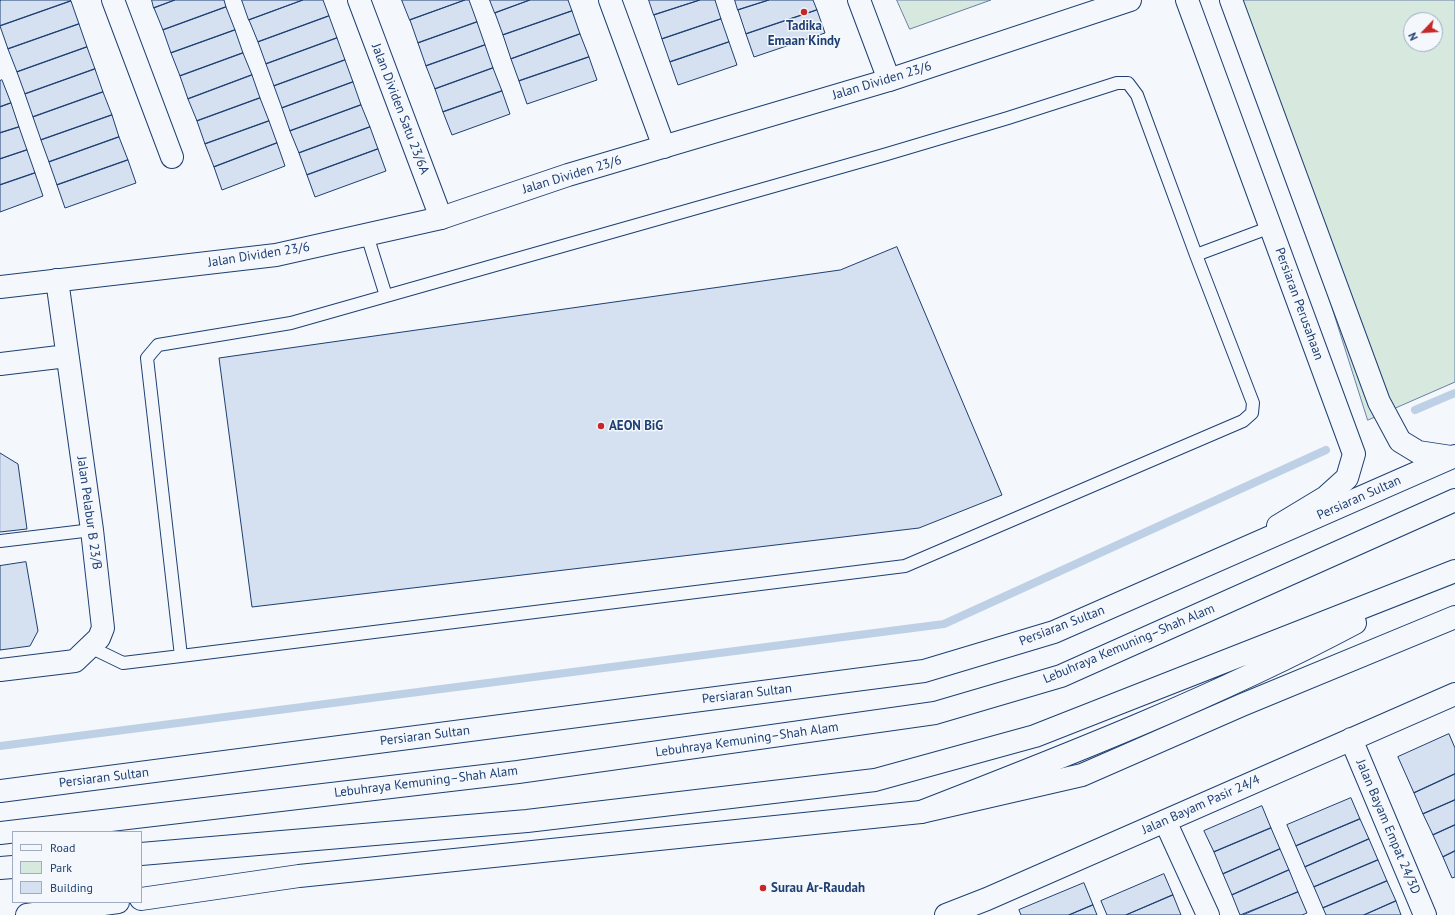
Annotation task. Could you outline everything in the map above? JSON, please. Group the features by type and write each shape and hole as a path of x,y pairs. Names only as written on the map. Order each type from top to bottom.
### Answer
{"main road":[{"path":"113,0 172,157"},
{"name":"Jalan Dividen Satu 23/6A","path":"359,0 441,218"},
{"path":"610,0 664,147"},
{"path":"859,0 889,80"},
{"name":"Jalan Dividen 23/6","path":"0,287 276,255 441,218 568,175 889,80 1130,0"},
{"name":"Persiaran Perusahaan","path":"1187,0 1354,454 1347,478 1326,497 1231,555"},
{"path":"1231,0 1379,402 1400,441 1418,452 1453,457"},
{"name":"Jalan Pelabur B 23/B","path":"0,670 75,661 99,638 103,628 92,530 57,280"},
{"path":"0,364 67,356"},
{"name":"Persiaran Sultan","path":"0,791 924,671 1054,632 1453,457"},
{"name":"Lebuhraya Kemuning–Shah Alam","path":"15,831 518,772 935,714 1061,676 1455,500"},
{"path":"921,812 1084,748 1200,698 1305,650 1448,574"},
{"path":"142,854 527,821 875,780 1035,736 1220,662 1448,574"},
{"path":"142,899 299,876 921,812 1082,775 1250,702 1455,617"},
{"name":"Jalan Bayam Pasir 24/4","path":"946,915 990,907 1165,821 1455,694"},
{"name":"Jalan Bayam Empat 24/3D","path":"1351,739 1425,915"},
{"path":"1165,821 1208,915"},
{"name":"Lebuhraya Kemuning–Shah Alam","path":"0,833 12,831"},
{"path":"0,868 12,867"},
{"path":"28,915 111,903"}],"lane":[{"path":"90,647 123,663 182,656 905,566 1173,452 1243,420 1252,414 1253,403 1137,95 1128,83 1116,83 1008,118 290,323 158,345 147,358 182,656"},
{"path":"1196,255 1270,227"},
{"path":"367,235 386,296"},
{"path":"0,541 92,530"}],"green space":[{"path":"897,0 991,0 910,29"},
{"path":"1235,0 1455,0 1455,382 1368,420"}],"building":[{"path":"152,0 175,0 154,8"},
{"path":"175,0 224,0 226,7 163,30 154,8"},
{"path":"242,0 303,0 249,20"},
{"path":"303,0 323,0 329,16 258,42 249,20"},
{"path":"402,0 465,0 410,20"},
{"path":"465,0 469,0 477,22 418,43 410,20"},
{"path":"490,0 530,0 495,13"},
{"path":"530,0 568,0 572,11 503,35 495,13"},
{"path":"649,0 700,0 654,15"},
{"path":"700,0 715,0 721,19 662,39 654,15"},
{"path":"735,0 769,0 738,10"},
{"path":"769,0 813,0 817,10 746,34 738,10"},
{"path":"0,1 71,1 0,26"},
{"path":"71,1 79,24 8,49 0,26"},
{"path":"226,7 235,30 171,53 163,30"},
{"path":"817,10 825,33 754,57 746,34"},
{"path":"572,11 580,34 511,59 503,35"},
{"path":"329,16 337,38 266,64 258,42"},
{"path":"721,19 729,42 670,62 662,39"},
{"path":"477,22 485,45 426,66 418,43"},
{"path":"79,24 87,47 17,72 8,49"},
{"path":"235,30 243,53 180,76 171,53"},
{"path":"580,34 589,57 519,81 511,59"},
{"path":"337,38 345,60 274,86 266,64"},
{"path":"729,42 737,65 678,85 670,62"},
{"path":"485,45 493,68 435,89 426,66"},
{"path":"87,47 95,69 25,94 17,72"},
{"path":"243,53 252,75 188,99 180,76"},
{"path":"589,57 597,80 527,104 519,81"},
{"path":"345,60 353,82 282,108 274,86"},
{"path":"493,68 502,91 443,112 435,89"},
{"path":"95,69 103,92 33,117 25,94"},
{"path":"252,75 260,98 197,121 188,99"},
{"path":"2,80 11,103 0,107 0,81"},
{"path":"353,82 361,105 290,131 282,108"},
{"path":"502,91 510,114 452,135 443,112"},
{"path":"103,92 112,115 41,140 33,117"},
{"path":"260,98 269,121 205,144 197,121"},
{"path":"11,103 19,127 0,133 0,107"},
{"path":"361,105 370,127 299,153 290,131"},
{"path":"112,115 119,137 49,162 41,140"},
{"path":"269,121 277,143 214,167 205,144"},
{"path":"19,127 27,150 0,159 0,133"},
{"path":"370,127 378,149 307,175 299,153"},
{"path":"119,137 128,160 57,185 49,162"},
{"path":"277,143 285,166 222,190 214,167"},
{"path":"378,149 386,171 315,197 307,175"},
{"path":"27,150 35,173 0,185 0,159"},
{"path":"128,160 136,183 65,208 57,185"},
{"path":"35,173 43,196 0,212 0,185"},
{"name":"AEON BiG","path":"897,247 1002,495 919,528 252,607 219,358 840,270"},
{"path":"0,453 18,464 27,529 0,532"},
{"path":"26,562 38,631 30,646 0,650 0,566"},
{"path":"1449,734 1455,748 1455,774 1414,793 1398,757"},
{"path":"1455,774 1455,800 1423,814 1414,793"},
{"path":"1351,798 1360,819 1296,846 1287,825"},
{"path":"1455,800 1455,825 1433,835 1423,814"},
{"path":"1262,806 1271,828 1214,852 1204,831"},
{"path":"1360,819 1369,839 1305,867 1296,846"},
{"path":"1455,825 1455,851 1443,857 1433,835"},
{"path":"1271,828 1280,849 1223,874 1214,852"},
{"path":"1369,839 1378,860 1314,887 1305,867"},
{"path":"1280,849 1289,870 1232,895 1223,874"},
{"path":"1455,851 1455,877 1452,878 1443,857"},
{"path":"1378,860 1387,881 1323,908 1314,887"},
{"path":"1289,870 1298,892 1240,915 1232,895"},
{"path":"1164,874 1173,895 1126,915 1107,915 1101,901"},
{"path":"1387,881 1396,901 1364,915 1326,915 1323,908"},
{"path":"1084,883 1093,905 1069,915 1021,915 1019,910"},
{"path":"1298,892 1307,913 1302,915 1243,915"},
{"path":"1173,895 1181,915 1126,915"},
{"path":"1396,901 1401,915 1364,915"},
{"path":"1093,905 1097,915 1069,915"}],"waterway":[{"path":"1415,410 1455,393"},
{"path":"0,746 944,624 1326,450"}],"place":[{"name":"Tadika Emaan Kindy","path":"804,12"},
{"name":"AEON BiG","path":"601,426"},
{"name":"Surau Ar-Raudah","path":"763,888"}]}
